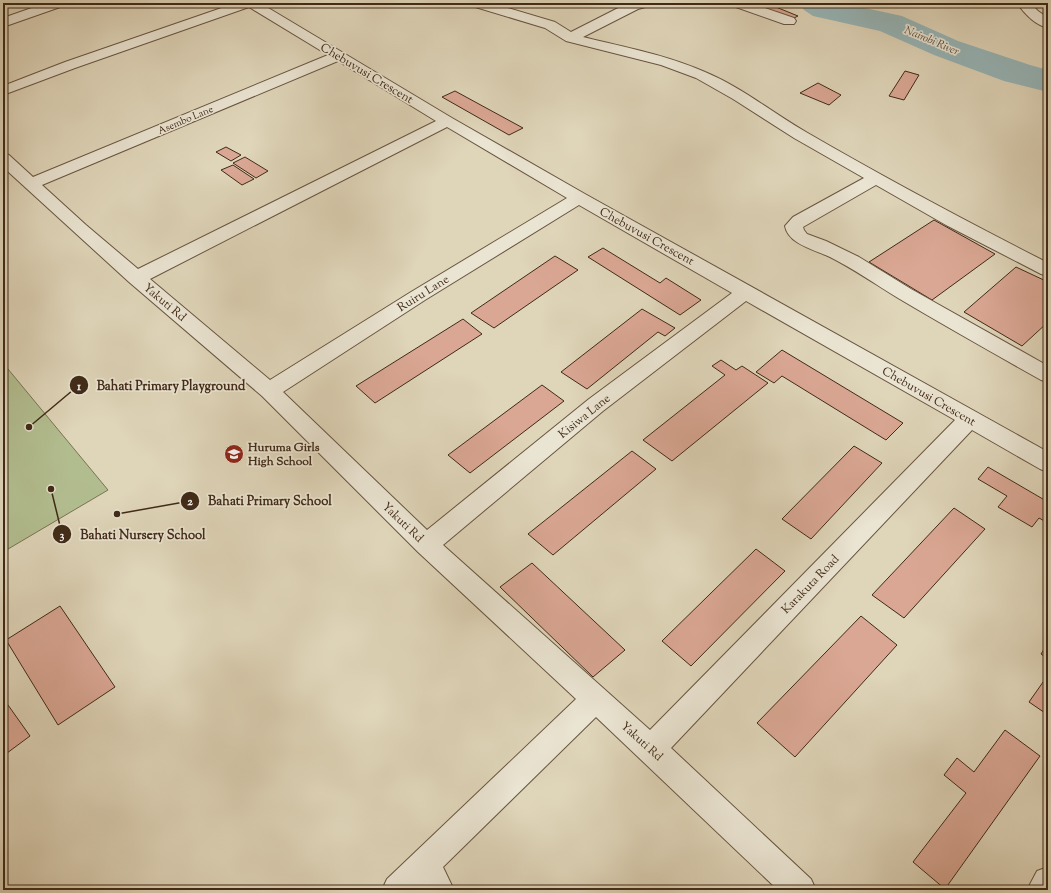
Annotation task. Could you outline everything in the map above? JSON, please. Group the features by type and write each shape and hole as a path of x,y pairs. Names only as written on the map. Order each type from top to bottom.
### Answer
{"street":[{"name":"Chebuvusi Crescent","path":"3,91 70,65 250,3 579,198 969,419 1048,462"},
{"path":"477,3 550,25 571,38 651,58 701,75 738,96 800,135 876,178 1048,270"},
{"path":"571,38 633,6 644,3"},
{"path":"738,3 789,21"},
{"path":"1023,3 1033,14 1048,24"},
{"path":"3,23 49,4"},
{"name":"Asembo Lane","path":"32,184 339,56"},
{"path":"136,278 447,121"},
{"name":"Yakuti Rd","path":"3,158 136,278 269,391 426,545 651,749 800,890"},
{"path":"876,178 799,221 794,226 795,232 801,238 820,245 853,261 904,293 1048,376"},
{"name":"Ruiru Lane","path":"269,391 418,296 579,198"},
{"name":"Kisiwa Lane","path":"426,545 596,405 745,292"},
{"name":"Karakuta Road","path":"651,749 969,419"},
{"path":"398,890 595,699"},
{"path":"426,863 438,890"},
{"path":"1043,890 1048,882"}],"green space":[{"path":"3,363 108,490 3,552"}],"building":[{"path":"750,3 766,3 798,16 790,20"},
{"path":"905,71 919,75 904,100 889,96"},
{"path":"818,83 841,95 829,105 800,93"},
{"path":"455,91 523,128 509,135 442,97"},
{"path":"226,147 241,155 231,161 216,152"},
{"path":"245,157 268,171 256,178 233,163"},
{"path":"233,165 254,179 242,185 221,170"},
{"path":"934,220 995,254 932,300 869,262"},
{"path":"603,248 660,283 666,278 701,300 680,315 588,257"},
{"path":"555,256 578,270 494,328 471,313"},
{"path":"1016,267 1048,282 1048,322 1022,346 964,312"},
{"path":"642,309 675,328 665,336 658,332 587,389 561,372"},
{"path":"463,319 482,334 375,403 356,386"},
{"path":"782,350 903,423 886,440 782,376 774,383 756,372"},
{"path":"721,360 736,370 742,366 768,383 672,461 643,440 725,375 712,366"},
{"path":"542,385 564,401 470,473 448,455"},
{"path":"854,446 882,463 811,539 782,519"},
{"path":"632,451 656,469 553,555 528,534"},
{"path":"988,467 1048,502 1048,523 1039,518 1032,527 998,507 1007,496 978,479"},
{"path":"954,508 985,529 904,618 872,595"},
{"path":"756,549 785,571 691,666 662,641"},
{"path":"532,563 625,650 593,677 500,587"},
{"path":"60,606 115,687 58,725 6,640"},
{"path":"861,616 897,645 795,757 757,723"},
{"path":"1048,643 1048,659 1041,654"},
{"path":"1048,675 1048,715 1029,702"},
{"path":"3,698 30,736 3,756"},
{"path":"1005,730 1040,756 945,889 913,862 966,793 944,775 957,758 974,772"}],"waterway":[{"name":"Nairobi River","path":"815,3 824,9 890,23 946,48 1017,73 1048,81"}],"place":[{"name":"Bahati Primary Playground","path":"29,427"},
{"name":"Huruma Girls High School","path":"234,454"},
{"name":"Bahati Nursery School","path":"51,489"},
{"name":"Bahati Primary School","path":"117,514"}]}
